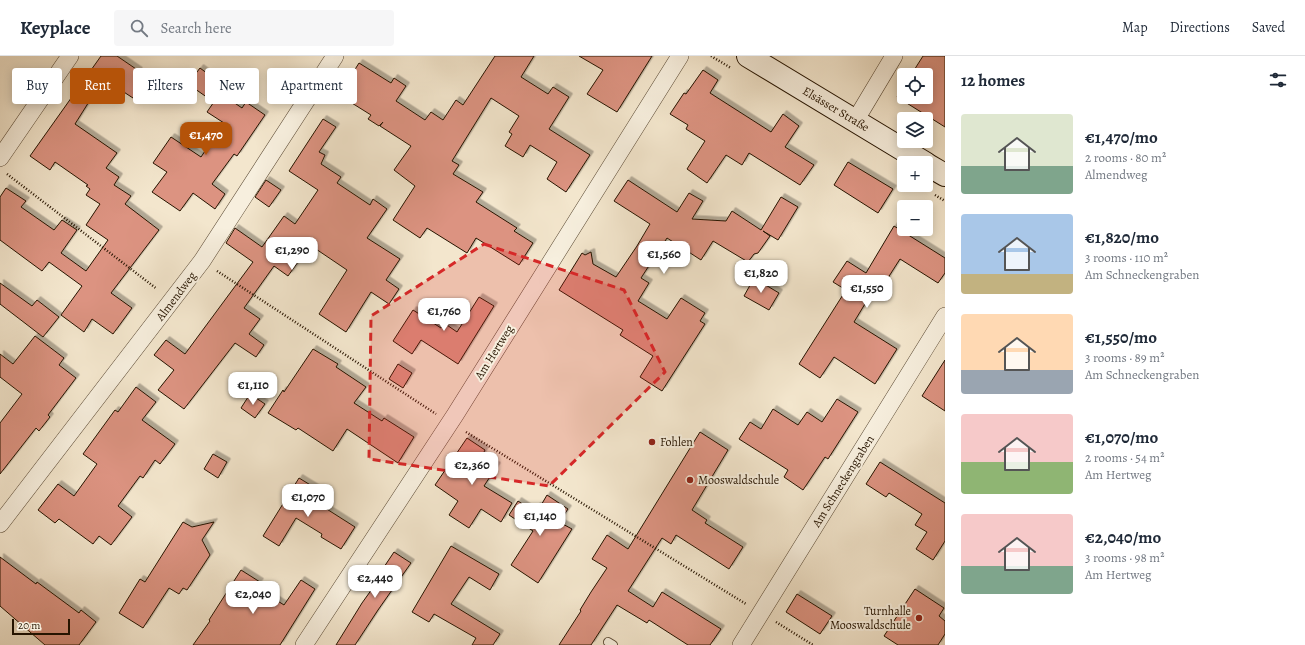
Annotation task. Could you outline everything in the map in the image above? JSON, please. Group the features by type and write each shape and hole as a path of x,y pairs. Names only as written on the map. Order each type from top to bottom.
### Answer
{"main road":[{"name":"Elsässer Straße","path":"748,56 914,156"},
{"name":"Elsässer Straße","path":"933,167 945,175"}],"street":[{"path":"3,166 70,56"},
{"name":"Almendweg","path":"0,524 202,261 334,56"},
{"name":"Am Hertweg","path":"304,645 450,423 680,56"},
{"path":"855,120 894,56"},
{"name":"Am Schneckengraben","path":"741,645 945,316"}],"path":[{"path":"3,166 172,301"},
{"path":"202,261 450,423 813,645"}],"highlighted area":[{"path":"484,244 624,290 665,372 549,486 369,459 371,316"}],"building":[{"path":"101,56 117,56 135,68 133,68 133,98 125,93 125,68 92,68"},
{"path":"495,56 534,56 521,77 548,94 553,87 569,97 549,129 590,155 566,192 547,179 557,162 530,145 523,157 505,146 512,134 509,132 519,116 491,98 452,161 459,165 453,174 483,192 476,202 517,228 514,231 533,243 519,265 476,238 467,253 427,228 420,238 393,220 415,186 394,170 411,146 380,126 383,122 379,126 368,119 371,115 353,104 357,104 356,68 359,63 391,83 394,78 406,86 396,101 425,120 431,112 443,120 456,100 463,105"},
{"path":"579,56 652,56 617,112 587,94 603,70"},
{"path":"923,56 945,56 945,127 933,120 933,112 921,112 908,104 933,104 933,68 915,68"},
{"path":"200,68 205,72 205,96 197,90 197,72"},
{"path":"703,70 718,80 710,93 771,132 783,114 799,126 785,147 814,165 800,185 749,153 742,165 726,155 707,183 687,169 705,141 686,129 688,125 670,114 684,93 686,94"},
{"path":"70,100 70,104 88,104 75,124 117,153 106,168 119,177 114,185 131,196 125,204 159,230 111,293 132,308 113,334 92,319 84,332 61,315 82,286 49,262 42,271 0,240 0,197 6,188 26,201 21,207 54,230 62,220 77,230 61,253 86,271 108,240 86,225 100,204 86,195 90,189 86,186 88,185 55,162 50,170 30,156"},
{"path":"212,104 236,104 242,108 245,104 249,104 265,115 237,156 234,154 212,184 225,194 215,209 193,193 180,211 152,192 167,172 153,163 171,137 201,157 224,123 207,112"},
{"path":"323,119 336,127 319,152 325,155 321,164 341,177 337,183 370,205 373,199 387,209 367,238 400,259 386,280 399,289 389,304 371,292 346,332 319,314 347,270 310,245 288,276 274,266 244,308 260,319 249,334 264,345 256,357 235,343 184,409 158,390 174,370 154,355 166,340 185,354 253,262 226,243 235,228 262,247 284,216 295,224 318,190 289,171"},
{"path":"848,162 893,189 878,213 834,185"},
{"path":"266,180 281,190 269,207 255,197"},
{"path":"628,180 677,212 689,193 703,201 692,219 726,221 732,211 761,230 781,197 798,207 778,240 763,231 770,236 758,253 754,254 748,262 713,241 701,260 667,238 641,278 649,283 638,301 667,319 681,298 705,313 700,321 705,324 662,391 640,377 653,356 620,335 623,330 559,290 582,253 585,255 591,252 593,264 616,277 637,246 650,224 614,201"},
{"path":"894,226 897,228 897,236 910,236 945,258 945,273 938,283 900,259 879,292 874,289 854,322 897,349 875,384 834,357 820,378 799,364 846,290 833,282 847,261 866,273"},
{"path":"754,278 779,293 769,310 744,296"},
{"path":"0,283 32,306 37,300 59,317 43,337 0,304"},
{"path":"479,297 494,306 458,364 421,340 412,354 393,341 413,310 441,328 444,323 457,332"},
{"path":"35,336 64,358 59,365 76,378 48,415 50,417 39,431 36,428 0,474 0,423 22,394 0,377 0,354 13,364"},
{"path":"313,349 338,364 336,367 366,387 354,403 382,421 384,418 414,437 398,463 347,429 333,451 298,428 296,430 268,413"},
{"path":"945,360 945,411 922,396"},
{"path":"398,364 412,373 403,388 389,379"},
{"path":"136,387 156,402 142,420 175,444 160,464 155,460 143,478 140,476 118,506 132,517 111,545 99,536 93,544 59,519 55,523 38,510 58,484 74,496 97,464 83,454 115,410 118,412"},
{"path":"250,394 265,404 255,418 241,408"},
{"path":"837,399 858,412 828,459 825,457 803,490 784,477 788,470 739,439 750,422 761,429 773,409 798,425 807,412 822,422"},
{"path":"700,432 728,450 692,510 707,520 705,523 743,547 729,569 676,535 671,544 662,538 628,591 653,607 662,592 721,629 710,645 688,645 649,620 647,623 617,605 591,645 559,645 607,568 592,559 607,535 628,549"},
{"path":"467,438 485,450 482,456 497,466 484,486 512,503 501,522 481,509 469,528 449,515 458,501 435,485"},
{"path":"213,454 227,462 218,478 204,469"},
{"path":"880,462 945,503 945,541 933,560 916,549 927,532 915,525 922,514 889,493 886,497 866,484"},
{"path":"299,478 317,489 311,499 355,527 341,549 321,537 322,534 296,518 279,546 263,536"},
{"path":"547,495 568,509 559,522 572,529 538,583 511,565 533,531 509,515 518,501 533,511 537,506 540,507"},
{"path":"183,522 192,527 214,522 202,540 210,555 187,590 183,588 179,594 169,588 143,628 119,613 140,579 145,582"},
{"path":"451,546 499,574 490,590 469,577 451,604 500,634 493,645 472,645 476,638 434,614 429,622 412,612"},
{"path":"394,552 411,563 355,645 336,645 362,603 382,575 380,573"},
{"path":"0,557 36,584 37,582 79,613 81,610 96,622 79,645 45,645 0,606"},
{"path":"241,570 260,582 256,587 284,605 301,580 315,589 280,645 193,645 210,621 209,620"},
{"name":"Turnhalle Mooswaldschule","path":"915,589 944,608 939,616 945,621 945,634 938,645 898,645 884,636"},
{"path":"797,594 832,616 820,634 786,612"}],"place":[{"name":"Fohlen","path":"652,442"},
{"name":"Mooswaldschule","path":"690,480"},
{"name":"Turnhalle Mooswaldschule","path":"919,618"}]}
